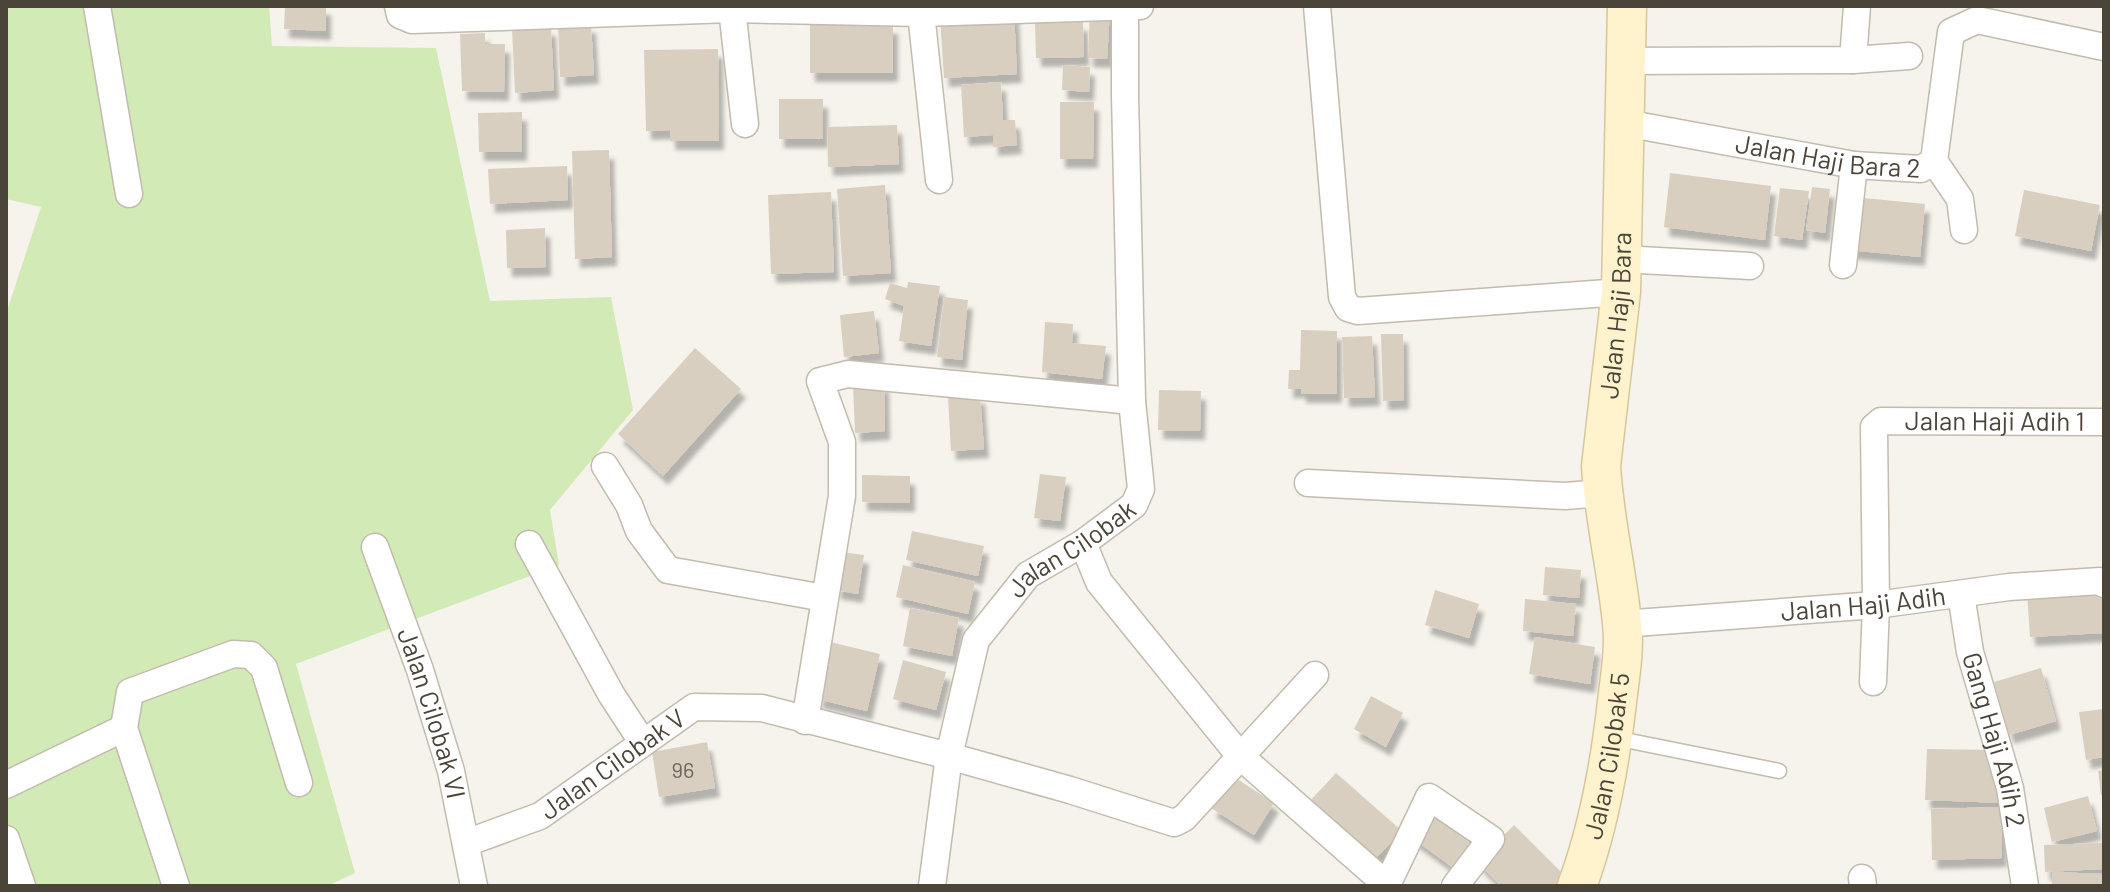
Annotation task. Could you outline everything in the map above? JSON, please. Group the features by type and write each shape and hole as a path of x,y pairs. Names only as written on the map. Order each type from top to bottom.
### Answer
{"street":[{"path":"97,6 129,194"},
{"path":"398,6 400,15 412,20 804,7 921,13 1130,6"},
{"name":"Jalan Cilobak","path":"932,886 949,756 976,640 1028,575 1083,543 1134,505 1141,489 1132,401 1130,6"},
{"path":"1317,6 1342,297 1348,308 1358,311 1622,276 1750,266"},
{"name":"Jalan Haji Bara","path":"1622,624 1601,466 1622,276 1627,6"},
{"path":"1853,60 1857,6"},
{"path":"732,9 745,124"},
{"path":"921,13 939,180"},
{"name":"Jalan Haji Bara 2","path":"1625,123 1854,165 1921,169 1934,161 1951,32 1978,13 2104,47"},
{"path":"1626,61 1853,60 1909,56"},
{"path":"1934,161 1960,199 1964,230"},
{"path":"1843,265 1854,165"},
{"path":"805,721 842,496 842,442 820,381 848,374 1132,401"},
{"name":"Jalan Haji Adih 1","path":"1876,605 1873,439 1874,427 1881,421 2104,422"},
{"path":"605,466 629,506 639,531 668,570 824,598"},
{"path":"1308,483 1565,496 1603,493"},
{"path":"1083,543 1099,582 1240,756 1387,885 1429,797 1491,839 1455,886"},
{"name":"Jalan Cilobak VI","path":"375,547 451,771 474,886"},
{"path":"537,558 611,694 643,743"},
{"name":"Jalan Haji Adih","path":"1622,624 1876,605 2009,587 2100,581 2104,584"},
{"name":"Gang Haji Adih 2","path":"1961,594 1970,652 2010,788 2025,886"},
{"path":"1873,682 1876,605"},
{"name":"Jalan Cilobak 5","path":"1577,886 1592,846 1613,737 1623,656 1622,624"},
{"path":"176,886 124,728 130,692 233,654 251,655 264,668 299,783"},
{"path":"1240,756 1315,675"},
{"name":"Jalan Cilobak V","path":"466,843 540,816 694,707 762,708 949,756 1174,823 1184,818 1240,756"},
{"path":"6,785 124,728"},
{"path":"6,839 22,886"}],"lane":[{"path":"1613,737 1779,771"}],"green space":[{"path":"6,6 269,6 272,46 436,48 490,301 611,297 633,410 550,510 559,565 296,664 355,873 327,886 6,886 6,314 41,207 6,199"}],"building":[{"path":"285,6 326,6 326,31 284,29"},
{"path":"1090,9 1110,10 1107,59 1088,58"},
{"path":"1014,12 1017,74 944,78 940,17"},
{"path":"1083,22 1084,57 1036,58 1035,23"},
{"path":"591,24 594,75 560,77 558,25"},
{"path":"810,24 893,25 893,73 810,73"},
{"path":"551,27 554,90 515,93 512,29"},
{"path":"485,33 485,44 505,44 504,92 462,91 460,34"},
{"path":"718,49 719,141 670,141 670,130 646,131 644,50"},
{"path":"1063,65 1090,67 1089,92 1062,90"},
{"path":"1001,82 1003,120 1015,120 1017,145 993,147 993,135 964,137 961,85"},
{"path":"779,99 823,99 823,139 779,139"},
{"path":"1060,102 1094,102 1093,159 1060,159"},
{"path":"522,112 522,152 479,152 478,113"},
{"path":"897,125 899,164 828,167 827,127"},
{"path":"609,150 612,257 575,259 572,151"},
{"path":"567,166 568,200 490,204 488,169"},
{"path":"1670,173 1771,186 1765,240 1664,227"},
{"path":"885,185 891,273 843,276 837,189"},
{"path":"1812,187 1830,189 1825,233 1806,230"},
{"path":"1780,188 1809,191 1802,240 1774,236"},
{"path":"2024,190 2100,205 2091,251 2015,236"},
{"path":"831,192 834,272 771,274 768,195"},
{"path":"1854,197 1925,204 1920,257 1849,250"},
{"path":"545,228 546,267 507,268 506,230"},
{"path":"908,282 940,286 931,346 899,341 904,306 885,299 890,283 907,288"},
{"path":"944,297 968,300 962,360 937,357"},
{"path":"874,311 879,353 844,357 840,315"},
{"path":"1045,322 1073,324 1072,343 1106,346 1102,379 1042,372"},
{"path":"1301,330 1337,331 1337,394 1301,394 1301,389 1288,389 1289,370 1300,370"},
{"path":"1381,334 1403,334 1404,400 1383,401"},
{"path":"1372,336 1375,397 1344,398 1342,337"},
{"path":"695,348 741,389 663,476 618,434"},
{"path":"884,383 885,431 855,433 853,384"},
{"path":"1159,390 1201,391 1200,431 1158,430"},
{"path":"980,395 984,449 951,451 948,397"},
{"path":"1040,474 1066,477 1060,521 1034,518"},
{"path":"862,475 910,476 910,503 862,502"},
{"path":"912,531 984,546 978,576 906,560"},
{"path":"842,552 864,555 858,594 835,590"},
{"path":"903,565 975,582 968,614 896,597"},
{"path":"1545,567 1581,570 1579,598 1543,595"},
{"path":"2101,587 2103,633 2030,637 2027,592"},
{"path":"1435,590 1479,604 1469,638 1425,625"},
{"path":"1525,599 1576,604 1573,636 1523,631"},
{"path":"910,608 959,618 952,656 903,646"},
{"path":"1535,637 1595,647 1590,684 1529,674"},
{"path":"830,642 880,654 867,711 817,699"},
{"path":"903,660 946,672 936,710 893,699"},
{"path":"2041,668 2056,721 2009,735 1994,682"},
{"path":"1371,696 1403,713 1386,747 1354,729"},
{"path":"2104,709 2104,757 2086,760 2079,712"},
{"path":"707,742 715,788 659,797 652,752"},
{"path":"1927,749 1992,750 2004,803 1925,800"},
{"path":"2104,770 2104,795 2101,795 2098,771"},
{"path":"1336,773 1402,831 1375,859 1309,802"},
{"path":"1231,775 1274,803 1254,835 1211,808"},
{"path":"2088,796 2097,831 2052,842 2044,808"},
{"path":"1433,805 1475,836 1452,867 1411,837"},
{"path":"2001,807 2002,858 1932,860 1931,809"},
{"path":"1514,825 1575,886 1501,886 1477,862"},
{"path":"2102,843 2103,869 2045,872 2044,845"},
{"path":"2052,872 2104,874 2104,886 2052,886"}]}
